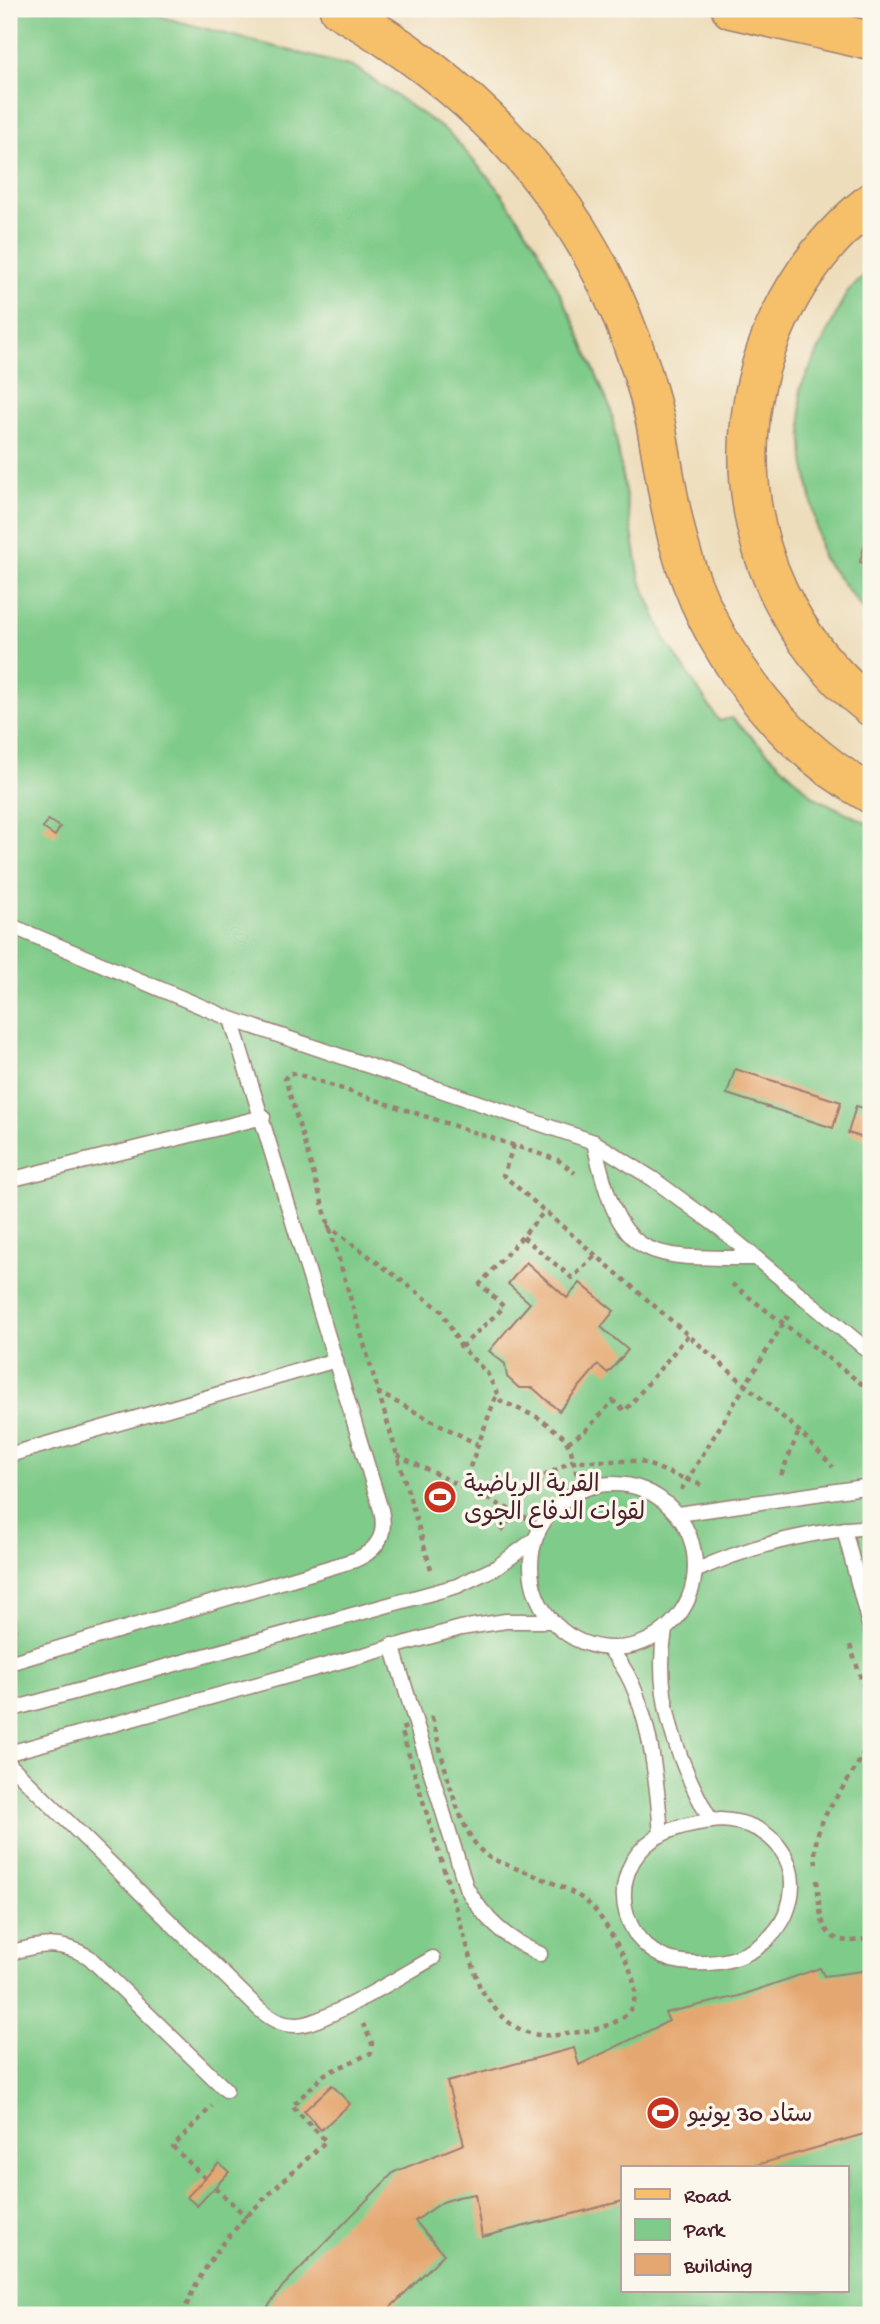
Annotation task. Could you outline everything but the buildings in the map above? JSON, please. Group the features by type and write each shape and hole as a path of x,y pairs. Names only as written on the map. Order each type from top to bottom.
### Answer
{"main road":[{"path":"339,9 422,60 464,94 538,173 569,218 609,289 639,364 654,416 679,546 708,619 742,674 774,715 832,768 871,794"},
{"path":"731,9 871,41"},
{"path":"871,202 817,254 778,316 754,387 748,465 752,504 775,580 793,615 831,668 871,707"}],"lane":[{"path":"9,925 231,1019 594,1142 653,1179 802,1294 871,1353"},
{"path":"9,1662 365,1556 374,1549 383,1531 383,1520 336,1360 231,1019"},
{"path":"9,1180 263,1117"},
{"path":"594,1142 612,1212 638,1242 675,1257 755,1258"},
{"path":"9,1455 336,1360"},
{"path":"612,1482 644,1489 674,1510 692,1541 695,1571 689,1599 665,1630 632,1647 609,1649 577,1641 551,1621 534,1587 530,1569 534,1540 541,1523 558,1503 580,1489 612,1482"},
{"path":"674,1510 772,1503 871,1486"},
{"path":"695,1571 750,1548 844,1529 871,1527"},
{"path":"844,1529 870,1629"},
{"path":"9,1710 457,1586 497,1567 534,1540"},
{"path":"9,1753 392,1646 483,1624 551,1621"},
{"path":"665,1630 661,1664 664,1699 689,1778 710,1821"},
{"path":"392,1646 466,1886 476,1905 504,1934 540,1954"},
{"path":"609,1649 631,1679 638,1703 656,1781 661,1835"},
{"path":"9,1764 268,2017 289,2025 313,2022 433,1958"},
{"path":"710,1821 748,1824 764,1832 786,1858 790,1874 789,1910 770,1940 738,1956 710,1962 681,1962 665,1958 636,1935 627,1918 623,1884 636,1854 661,1835 710,1821"},
{"path":"9,1953 46,1943 74,1948 89,1957 226,2090"}],"path":[{"path":"440,1567 431,1570 326,1224 285,1078 290,1073 514,1145 565,1163 579,1180"},
{"path":"524,1118 503,1175 799,1431 833,1466 844,1490"},
{"path":"461,1347 503,1307 480,1284 545,1211"},
{"path":"326,1224 441,1310 461,1347 490,1378 496,1396 506,1405 539,1418 568,1442 580,1489"},
{"path":"523,1237 572,1278 595,1256"},
{"path":"620,1275 627,1265"},
{"path":"726,1281 737,1286 783,1325 871,1391"},
{"path":"674,1510 688,1480 744,1384 802,1294"},
{"path":"568,1442 586,1432 613,1401 625,1411 689,1334"},
{"path":"377,1392 478,1444"},
{"path":"463,1486 496,1396"},
{"path":"772,1503 799,1431"},
{"path":"396,1455 541,1523"},
{"path":"497,1536 517,1514 544,1476 572,1461 639,1461 710,1486"},
{"path":"820,1468 845,1463"},
{"path":"769,1478 794,1473"},
{"path":"870,1629 846,1632 869,1709 869,1734 854,1768 819,1823 814,1854 821,1921 825,1929 838,1940 847,1942 871,1938"},
{"path":"432,1718 465,1827 477,1848 490,1858 581,1898 604,1922 635,1976 635,2000 620,2020 593,2031 552,2036 517,2028 490,2003 473,1972 401,1729 414,1724 432,1718"},
{"path":"183,2315 203,2271 229,2233 326,2141 292,2106 325,2074 371,2053 372,2043 351,2002"},
{"path":"205,2178 173,2147 226,2090"},
{"path":"215,2188 247,2217"}],"green space":[{"name":"القرية الرياضية لقوات الدفاع الجوى","path":"9,9 131,9 356,68 449,133 497,187 537,246 575,324 611,410 640,579 665,639 719,721 732,718 814,797 871,825 871,2315 9,2315"},
{"path":"871,269 871,619 822,557 804,460 800,389 847,292"}],"place":[{"name":"القرية الرياضية لقوات الدفاع الجوى","path":"440,1497"},
{"name":"ستاد 30 يونيو","path":"663,2113"}]}
